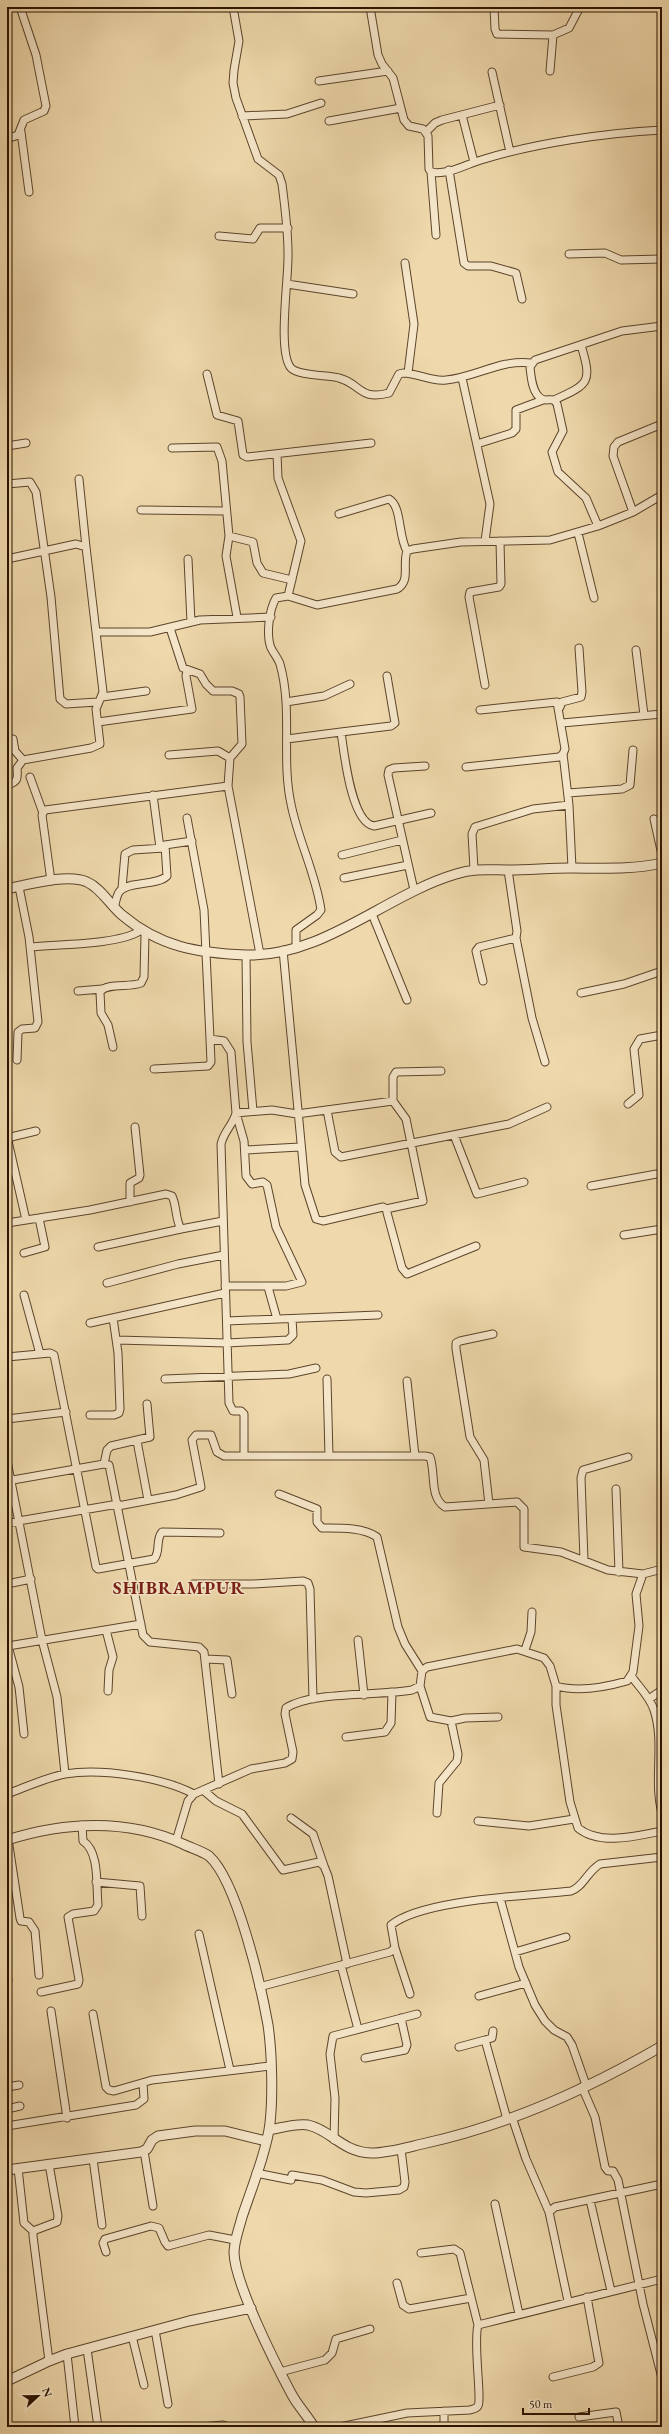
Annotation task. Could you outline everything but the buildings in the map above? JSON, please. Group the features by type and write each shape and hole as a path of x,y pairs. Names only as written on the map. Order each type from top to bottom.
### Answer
{"street":[{"path":"20,7 36,55 46,106 44,111 24,120 21,132 29,192"},
{"path":"233,7 239,40 233,83 242,116 258,159 279,175 288,228 285,334 288,361 292,368 298,372 339,378 364,394 372,395 388,393 399,374 408,373 434,380 462,378 503,363 515,361 530,363 632,328 662,326"},
{"path":"370,7 378,55 396,86 401,108 409,126 427,132"},
{"path":"494,7 495,28 497,34 553,35 569,28 580,7"},
{"path":"550,71 553,35"},
{"path":"319,81 388,71"},
{"path":"492,72 510,152"},
{"path":"242,116 287,114 321,104"},
{"path":"436,235 431,172 429,169 427,132 435,123 462,114 500,105"},
{"path":"329,121 401,108"},
{"path":"462,114 474,162"},
{"path":"431,172 450,170 510,152 637,131 662,130"},
{"path":"7,139 18,135 21,132"},
{"path":"450,170 464,263 468,266 491,266 516,273 522,299"},
{"path":"219,236 253,240 260,228 288,228"},
{"path":"569,254 605,253 621,260 662,259"},
{"path":"406,263 414,324 408,373"},
{"path":"287,284 353,294"},
{"path":"477,444 512,433 516,429 516,410 543,400 554,400 575,391 585,380 588,370 581,345"},
{"path":"530,363 531,376 535,392 543,400"},
{"path":"207,374 218,415 238,421 243,455 247,457 370,444"},
{"path":"462,378 490,504 485,541"},
{"path":"554,400 563,431 554,445 552,458 563,479 586,498 598,526"},
{"path":"632,512 613,456 614,447 618,442 662,424"},
{"path":"7,446 26,443"},
{"path":"172,448 217,447 222,461 229,536 226,556 236,617"},
{"path":"277,454 278,478 301,541 288,596"},
{"path":"7,785 16,781 17,768 23,760 96,747 100,744 96,709 103,692 86,547 80,479"},
{"path":"7,484 25,481 34,485 46,550 60,699 66,704 100,700 146,691"},
{"path":"407,551 461,542 550,540 598,526 632,512 662,495"},
{"path":"339,514 389,499 395,506 402,543 407,551"},
{"path":"141,510 190,509 226,511"},
{"path":"578,533 594,598"},
{"path":"229,536 253,542 257,563 263,573 292,580"},
{"path":"485,685 469,597 470,592 474,590 499,587 501,584 500,541"},
{"path":"7,559 76,544 86,547"},
{"path":"296,947 296,930 317,915 321,910 291,804 287,768 286,702 280,664 270,643 271,617 276,598 288,596 317,605 397,589 403,586 405,580 404,558 407,551"},
{"path":"188,559 191,622"},
{"path":"96,632 150,632 191,622 236,617 271,617"},
{"path":"170,628 183,668 200,674 206,684 213,691 232,691 239,694 242,744 230,758 228,786 260,954"},
{"path":"572,868 568,793 563,754 565,749 560,707 562,702 578,698 582,692 579,648"},
{"path":"636,650 644,715"},
{"path":"98,722 192,709 186,676 187,670"},
{"path":"287,739 391,726 395,723 387,676"},
{"path":"286,702 324,696 350,684"},
{"path":"480,710 554,702 560,707"},
{"path":"562,723 662,714"},
{"path":"341,732 350,784 362,820 368,825 374,826 431,813"},
{"path":"13,739 15,751 23,760"},
{"path":"568,793 622,789 628,787 630,785 633,750"},
{"path":"169,756 218,751 230,758"},
{"path":"466,767 558,757 563,754"},
{"path":"414,890 388,775 389,770 425,766"},
{"path":"30,777 43,813 51,881"},
{"path":"43,813 45,810 53,807 228,786"},
{"path":"122,888 158,881 167,876 154,795"},
{"path":"474,869 472,834 475,827 533,809 569,806"},
{"path":"154,1069 208,1066 211,1062 208,951 204,910 187,818"},
{"path":"654,819 662,855"},
{"path":"342,855 402,840"},
{"path":"114,908 118,894 122,888 123,858 125,854 133,850 162,848 168,844 192,841"},
{"path":"7,889 51,881 85,881 96,888 114,908 143,932 169,944 208,951 260,954 296,947 325,936 372,914 414,890 436,881 474,869 508,870 630,868 662,863"},
{"path":"344,878 408,865"},
{"path":"508,870 517,930 516,938 532,1018 545,1062"},
{"path":"17,1060 18,1032 35,1028 38,1025 30,947 19,887"},
{"path":"372,914 407,1000"},
{"path":"30,947 117,938 132,936 143,932"},
{"path":"78,991 135,986 142,984 144,977 143,932"},
{"path":"483,980 476,951 478,947 516,938"},
{"path":"283,950 300,1147 307,1197 316,1219 323,1221 362,1211 423,1201 412,1143 405,1116 393,1101 393,1077 396,1072 441,1071"},
{"path":"246,954 248,1042 253,1111"},
{"path":"581,993 661,974"},
{"path":"102,989 100,992 101,1013 108,1025 113,1047"},
{"path":"628,1104 640,1095 634,1049 636,1043 640,1039 662,1035"},
{"path":"90,1323 225,1290 299,1284 302,1282 276,1227 267,1185 263,1182 252,1184 248,1181 246,1176 245,1150 236,1113 230,1048 224,1041 210,1040"},
{"path":"236,1113 280,1110 297,1114 393,1101"},
{"path":"327,1110 337,1156 341,1157 509,1124 547,1107"},
{"path":"236,1113 234,1121 223,1137 221,1144 230,1407 244,1414 244,1456"},
{"path":"130,1202 130,1183 139,1178 140,1175 135,1127"},
{"path":"26,1220 8,1141 11,1137 36,1131"},
{"path":"454,1135 478,1194 524,1182"},
{"path":"245,1150 300,1147"},
{"path":"591,1186 662,1173"},
{"path":"7,1223 130,1202 166,1194 172,1196 181,1229"},
{"path":"386,1208 402,1268 407,1274 476,1246"},
{"path":"24,1253 45,1248 40,1218"},
{"path":"98,1247 223,1221"},
{"path":"624,1235 662,1229"},
{"path":"107,1283 178,1264 224,1256"},
{"path":"268,1287 277,1320"},
{"path":"24,1296 40,1354"},
{"path":"227,1321 378,1315"},
{"path":"90,1415 114,1415 119,1413 120,1409 116,1340 113,1318"},
{"path":"116,1340 228,1343 288,1340 293,1335 292,1319"},
{"path":"490,1504 484,1460 470,1438 456,1343 493,1334"},
{"path":"7,1357 50,1353 54,1355 86,1510 96,1567 98,1569 154,1560 157,1556 159,1535 162,1532 220,1533"},
{"path":"165,1379 289,1374 316,1368"},
{"path":"327,1379 329,1456"},
{"path":"407,1381 415,1456"},
{"path":"104,1464 107,1450 111,1446 150,1437 147,1404"},
{"path":"7,1420 66,1412"},
{"path":"7,1523 148,1500 197,1490 202,1487 192,1440 196,1435 211,1435 220,1455 430,1457 435,1497 445,1507 490,1504 521,1504 524,1509 524,1547 561,1552 608,1570 619,1572 643,1574 662,1569"},
{"path":"137,1441 148,1500"},
{"path":"584,1560 581,1478 583,1470 628,1457"},
{"path":"7,1461 9,1480 20,1521 42,1640 58,1702 65,1774"},
{"path":"9,1480 104,1464 111,1469 143,1634 150,1642 199,1647 204,1652 219,1784"},
{"path":"616,1490 619,1572"},
{"path":"279,1494 317,1509 317,1522 322,1528 357,1530 373,1534 377,1537 398,1627 405,1644 422,1671 420,1686 430,1717 451,1721 465,1718 498,1718"},
{"path":"556,1686 562,1688 602,1687 627,1681 632,1677 640,1626 636,1594 643,1574"},
{"path":"7,1584 31,1579"},
{"path":"193,1584 253,1584 302,1581 308,1583 310,1589 312,1699"},
{"path":"525,1650 531,1632 532,1612"},
{"path":"8,1646 141,1624"},
{"path":"106,1630 113,1657 109,1670 108,1690"},
{"path":"7,1638 19,1687 24,1734"},
{"path":"358,1640 364,1695"},
{"path":"422,1671 434,1665 510,1650 525,1650 544,1658 548,1662 556,1686 556,1706 574,1819 578,1828 594,1838 617,1838 662,1831"},
{"path":"206,1659 227,1660 232,1694"},
{"path":"632,1677 649,1698 654,1710 657,1725 658,1796 662,1813"},
{"path":"176,1841 188,1801 194,1794 251,1769 285,1764 292,1759 293,1752 286,1708 312,1699 392,1692 420,1686"},
{"path":"649,1698 662,1690"},
{"path":"346,1737 385,1732 391,1723 392,1692"},
{"path":"437,1813 439,1783 457,1761 458,1754 451,1721"},
{"path":"7,1794 65,1774 99,1773 126,1776 168,1784 194,1794"},
{"path":"203,1790 216,1801 242,1814 283,1870 319,1862 324,1866"},
{"path":"291,1818 313,1834 328,1876 344,1964 358,2029"},
{"path":"478,1821 529,1826 574,1819"},
{"path":"42,1992 78,1984 80,1980 68,1917 73,1914 97,1909 96,1882 92,1850 83,1842 82,1826"},
{"path":"39,1975 35,1931 29,1922 24,1922 20,1918 7,1840 37,1831 82,1826 126,1826 176,1841 207,1855 217,1864 233,1897 259,1987 268,2026 270,2066 269,2130 235,2240 236,2266 251,2308 280,2372 294,2399 314,2427"},
{"path":"410,1994 395,1948 390,1925 396,1921 426,1910 486,1898 571,1891 577,1889 592,1869 600,1864 662,1857"},
{"path":"96,1882 140,1886 142,1916"},
{"path":"500,1898 515,1952 526,1983 545,2021 554,2030 567,2036 572,2045 595,2118 605,2167 616,2175 662,2378"},
{"path":"199,1934 230,2070"},
{"path":"515,1952 566,1937"},
{"path":"259,1987 390,1952 395,1948"},
{"path":"479,1996 526,1983"},
{"path":"51,2012 67,2118"},
{"path":"93,2014 106,2087 114,2091 143,2083 230,2070 270,2066"},
{"path":"334,2140 336,2106 330,2059 331,2039 337,2034 417,2014"},
{"path":"365,2058 405,2050 407,2045 401,2018"},
{"path":"459,2047 492,2038 493,2031"},
{"path":"485,2040 510,2118 549,2212 568,2301"},
{"path":"269,2130 310,2125 334,2140 361,2152 372,2153 401,2149 475,2131 510,2118 584,2086 662,2046"},
{"path":"7,2126 67,2118 136,2105 144,2099 143,2083"},
{"path":"7,2087 19,2085"},
{"path":"7,2109 20,2106"},
{"path":"7,2170 144,2151 158,2136 195,2131 225,2131 266,2141"},
{"path":"256,2173 291,2180 292,2175 312,2178 354,2192 366,2193 399,2190 404,2187 405,2182 401,2149"},
{"path":"144,2151 153,2206"},
{"path":"93,2159 102,2225"},
{"path":"33,2231 57,2222 58,2216 49,2164"},
{"path":"18,2168 24,2223 33,2231 49,2361"},
{"path":"549,2212 555,2207 662,2184"},
{"path":"590,2200 611,2291"},
{"path":"494,2204 519,2314"},
{"path":"106,2252 103,2243 105,2239 152,2226 159,2228 164,2242 168,2246 209,2235 235,2240"},
{"path":"340,2427 399,2414 444,2410 470,2410 479,2405 476,2343 478,2325 460,2253 457,2250 421,2253"},
{"path":"478,2325 568,2301 662,2279"},
{"path":"397,2282 404,2305 409,2309 471,2298"},
{"path":"553,2377 593,2367 599,2363 587,2297"},
{"path":"7,2382 49,2361 67,2354 155,2330 251,2308"},
{"path":"280,2372 325,2360 332,2353 336,2339 370,2329"},
{"path":"155,2330 168,2404"},
{"path":"132,2336 144,2384"},
{"path":"87,2349 98,2427"},
{"path":"67,2354 75,2427"},
{"path":"444,2410 444,2427"},
{"path":"579,2417 616,2412 619,2427"},
{"path":"201,2427 223,2425 228,2427"}],"district":[{"name":"SHIBRAMPUR","path":"179,1587"}]}
